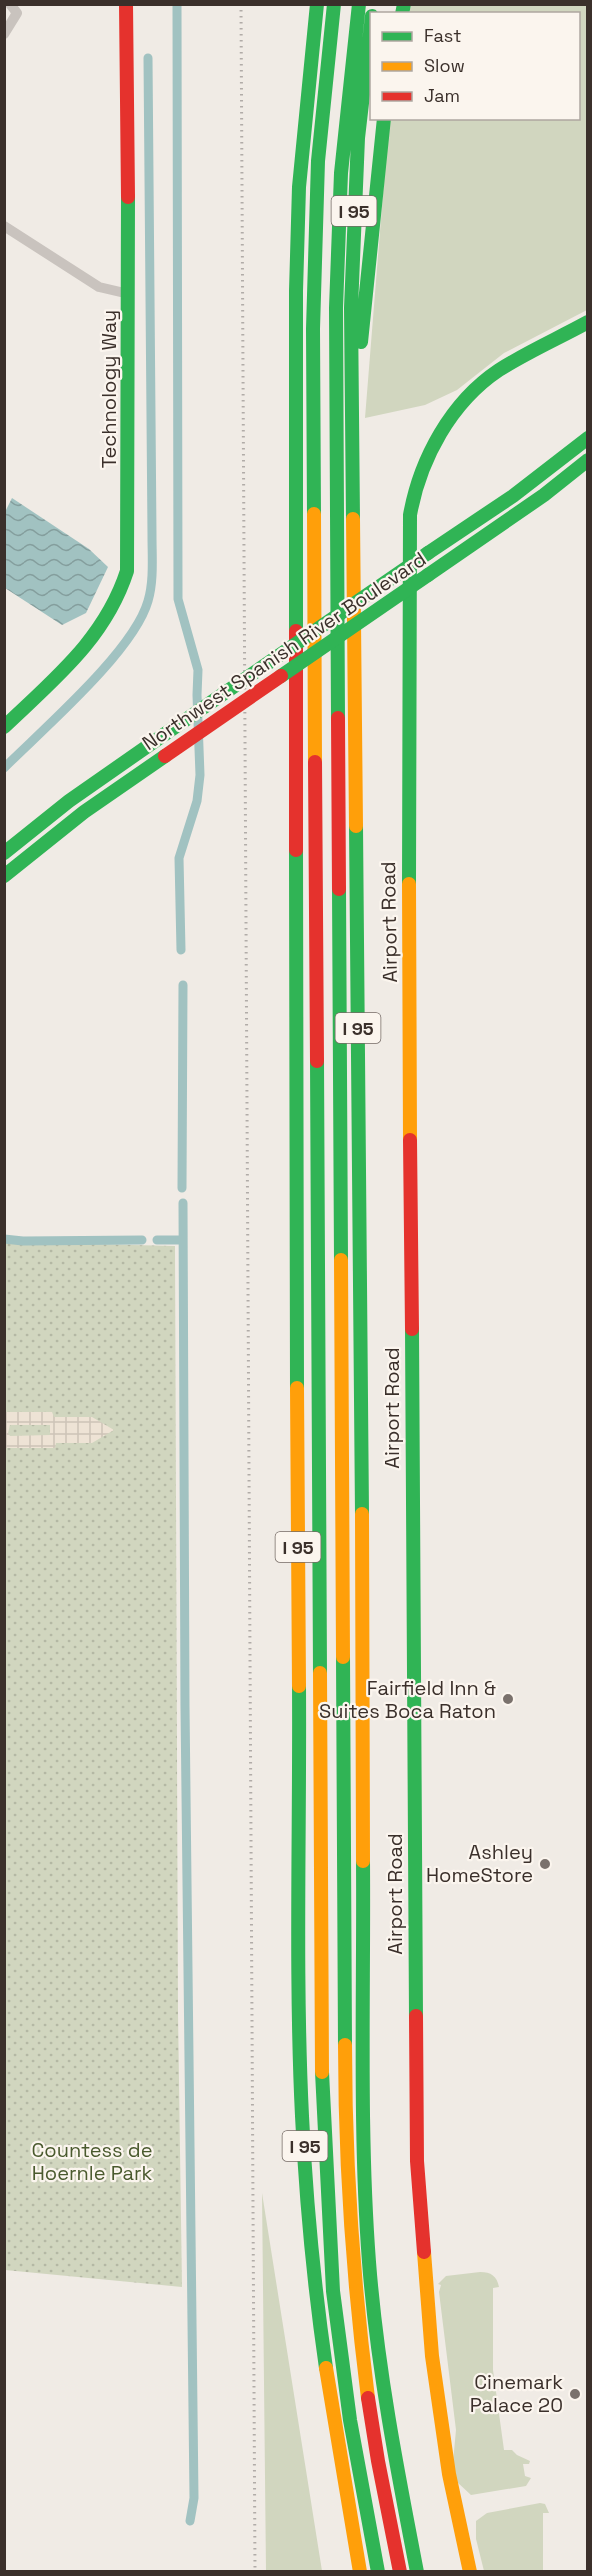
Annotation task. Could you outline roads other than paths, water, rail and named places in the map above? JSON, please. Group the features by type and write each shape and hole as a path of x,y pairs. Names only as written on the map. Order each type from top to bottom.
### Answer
{"main road":[{"name":"Technology Way","path":"4,727 100,631 111,614 123,586 129,559 126,4"},
{"name":"I 95","path":"317,4 299,188 296,291 296,1378 300,2007 306,2185 325,2364 338,2452 360,2571"},
{"path":"334,4 321,126 313,262 322,2102 326,2204 333,2291 348,2410 378,2571"},
{"path":"359,4 341,173 336,308 340,1488 346,2171 364,2364 379,2465 400,2571"},
{"name":"I 95","path":"370,33 358,138 352,241 363,1648 364,2138 372,2296 389,2420 417,2571"},
{"path":"352,407 366,305 373,212 384,120"},
{"name":"Airport Road","path":"470,2571 449,2474 432,2356 417,2161 408,535 414,492 428,454 461,404 498,371 588,322"},
{"name":"Northwest Spanish River Boulevard","path":"4,853 69,801 513,496 588,438"},
{"name":"Northwest Spanish River Boulevard","path":"4,876 84,812 544,495 588,460"},
{"path":"296,1378 319,1245"},
{"path":"340,1488 363,1648"}],"street":[{"path":"4,34 14,8"},
{"path":"4,226 99,287 129,294"}],"water":[{"path":"12,498 89,549 108,567 86,613 62,625 5,588 5,512"}],"waterway":[{"path":"177,4 178,599 198,670 200,775 197,801 179,858 181,950"},
{"path":"4,768 107,666 139,621 150,593 152,561 148,58"},
{"path":"182,1188 183,985"},
{"path":"183,1203 185,1706 194,2498 190,2521"},
{"path":"4,1239 23,1241 142,1240"},
{"path":"157,1240 183,1240"}],"railway":[{"path":"241,4 255,2572"}],"place":[{"name":"Fairfield Inn & Suites Boca Raton","path":"508,1699"},
{"name":"Ashley HomeStore","path":"545,1864"},
{"name":"Cinemark Palace 20","path":"575,2394"}],"park label":[{"name":"Countess de Hoernle Park","path":"92,2162"}]}
